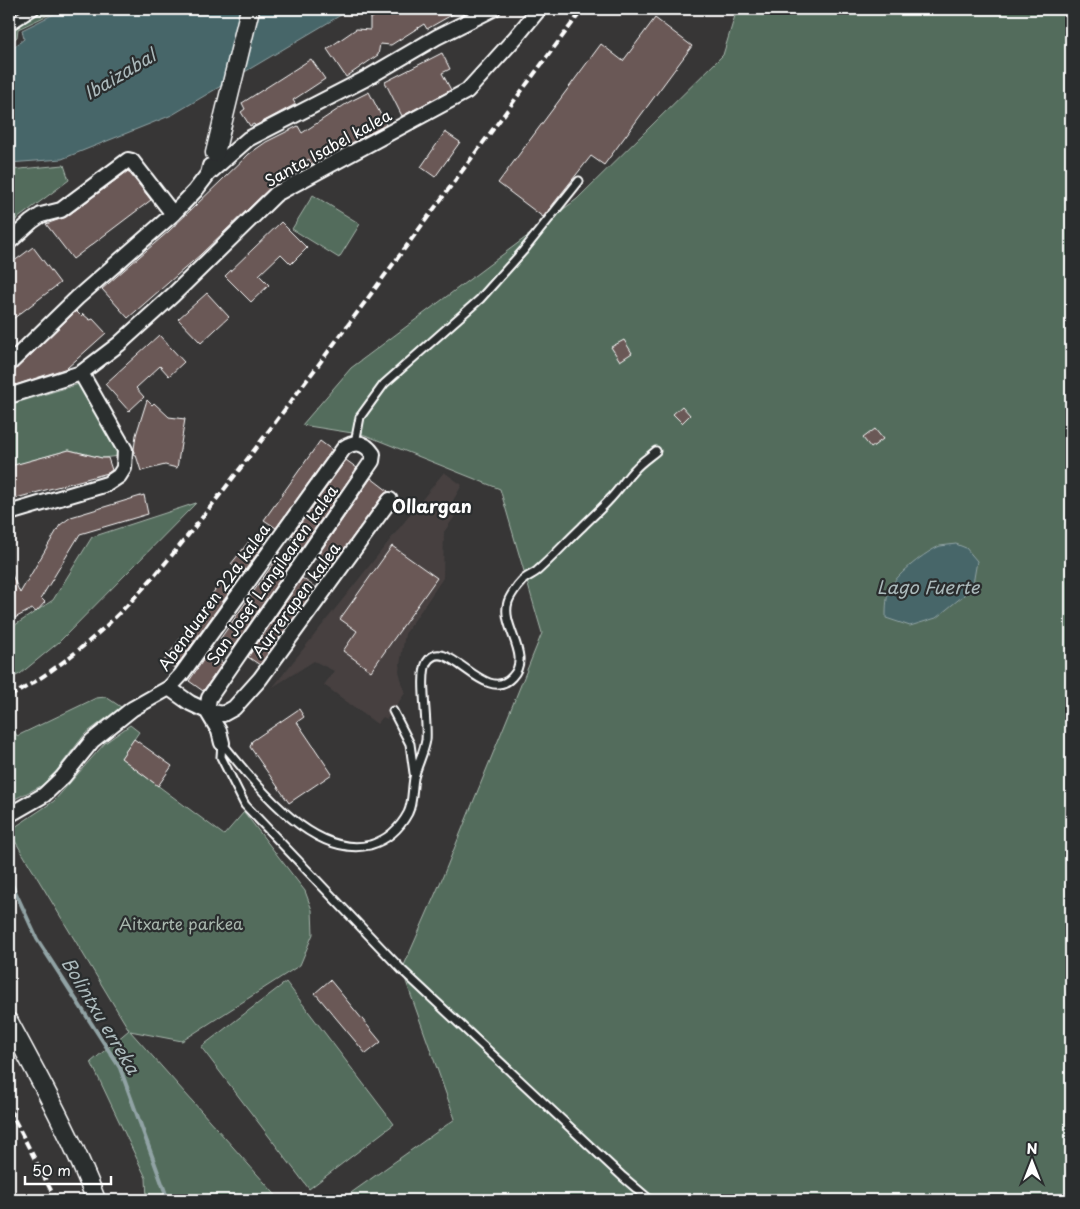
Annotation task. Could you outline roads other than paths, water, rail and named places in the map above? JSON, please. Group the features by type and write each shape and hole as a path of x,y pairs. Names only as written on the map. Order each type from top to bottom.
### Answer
{"street":[{"path":"9,25 34,9"},
{"path":"208,174 221,130 250,9"},
{"path":"9,364 77,298 173,214 196,191 208,174 248,139 365,79 437,37 493,9"},
{"name":"Santa Isabel kalea","path":"9,396 81,374 119,344 173,295 276,194 467,91 539,9"},
{"path":"221,130 233,140 248,139"},
{"path":"9,242 41,215 61,210 128,160 132,161 173,214"},
{"path":"9,513 107,484 119,476 124,468 124,450 81,374"},
{"name":"San Josef Langilearen kalea","path":"206,711 209,698 372,461 373,454 369,448 355,443"},
{"name":"Abenduaren 22a kalea","path":"12,814 44,795 92,741 132,709 169,688 182,675 344,448 355,443"},
{"name":"Aurrerapen kalea","path":"206,711 223,714 234,708 260,679 390,500"},
{"path":"169,688 206,711 219,731 222,743"},
{"path":"9,1022 67,1134 96,1200"}],"lane":[{"path":"355,443 360,417 384,384 480,299 579,181"},
{"path":"222,743 288,816 316,835 353,848 380,842 392,834 409,812 415,776 426,740 425,674 427,662 435,655 441,654 450,657 471,674 491,684 502,684 512,678 518,668 520,657 508,622 508,603 521,582 536,572 612,498 636,468 656,451"},
{"path":"393,711 410,744 415,776"},
{"path":"222,743 221,757 245,805 402,970 650,1200"}],"water":[{"name":"Ibaizabal","path":"64,9 351,9 172,115 62,159 9,163 9,51 24,39 22,30"},
{"name":"Lago Fuerte","path":"956,544 966,548 977,561 973,584 963,596 936,618 910,626 886,618 889,590 900,575 934,549 940,546"}],"waterway":[{"name":"Bolintxu erreka","path":"9,878 37,939 120,1068 168,1200"}],"railway":[{"path":"9,697 64,662 89,642 134,598 177,549 310,376 583,9"},
{"path":"9,1109 56,1200"}],"district":[{"name":"Ollargan","path":"432,507"}],"park label":[{"name":"Aitxarte parkea","path":"181,924"}]}
